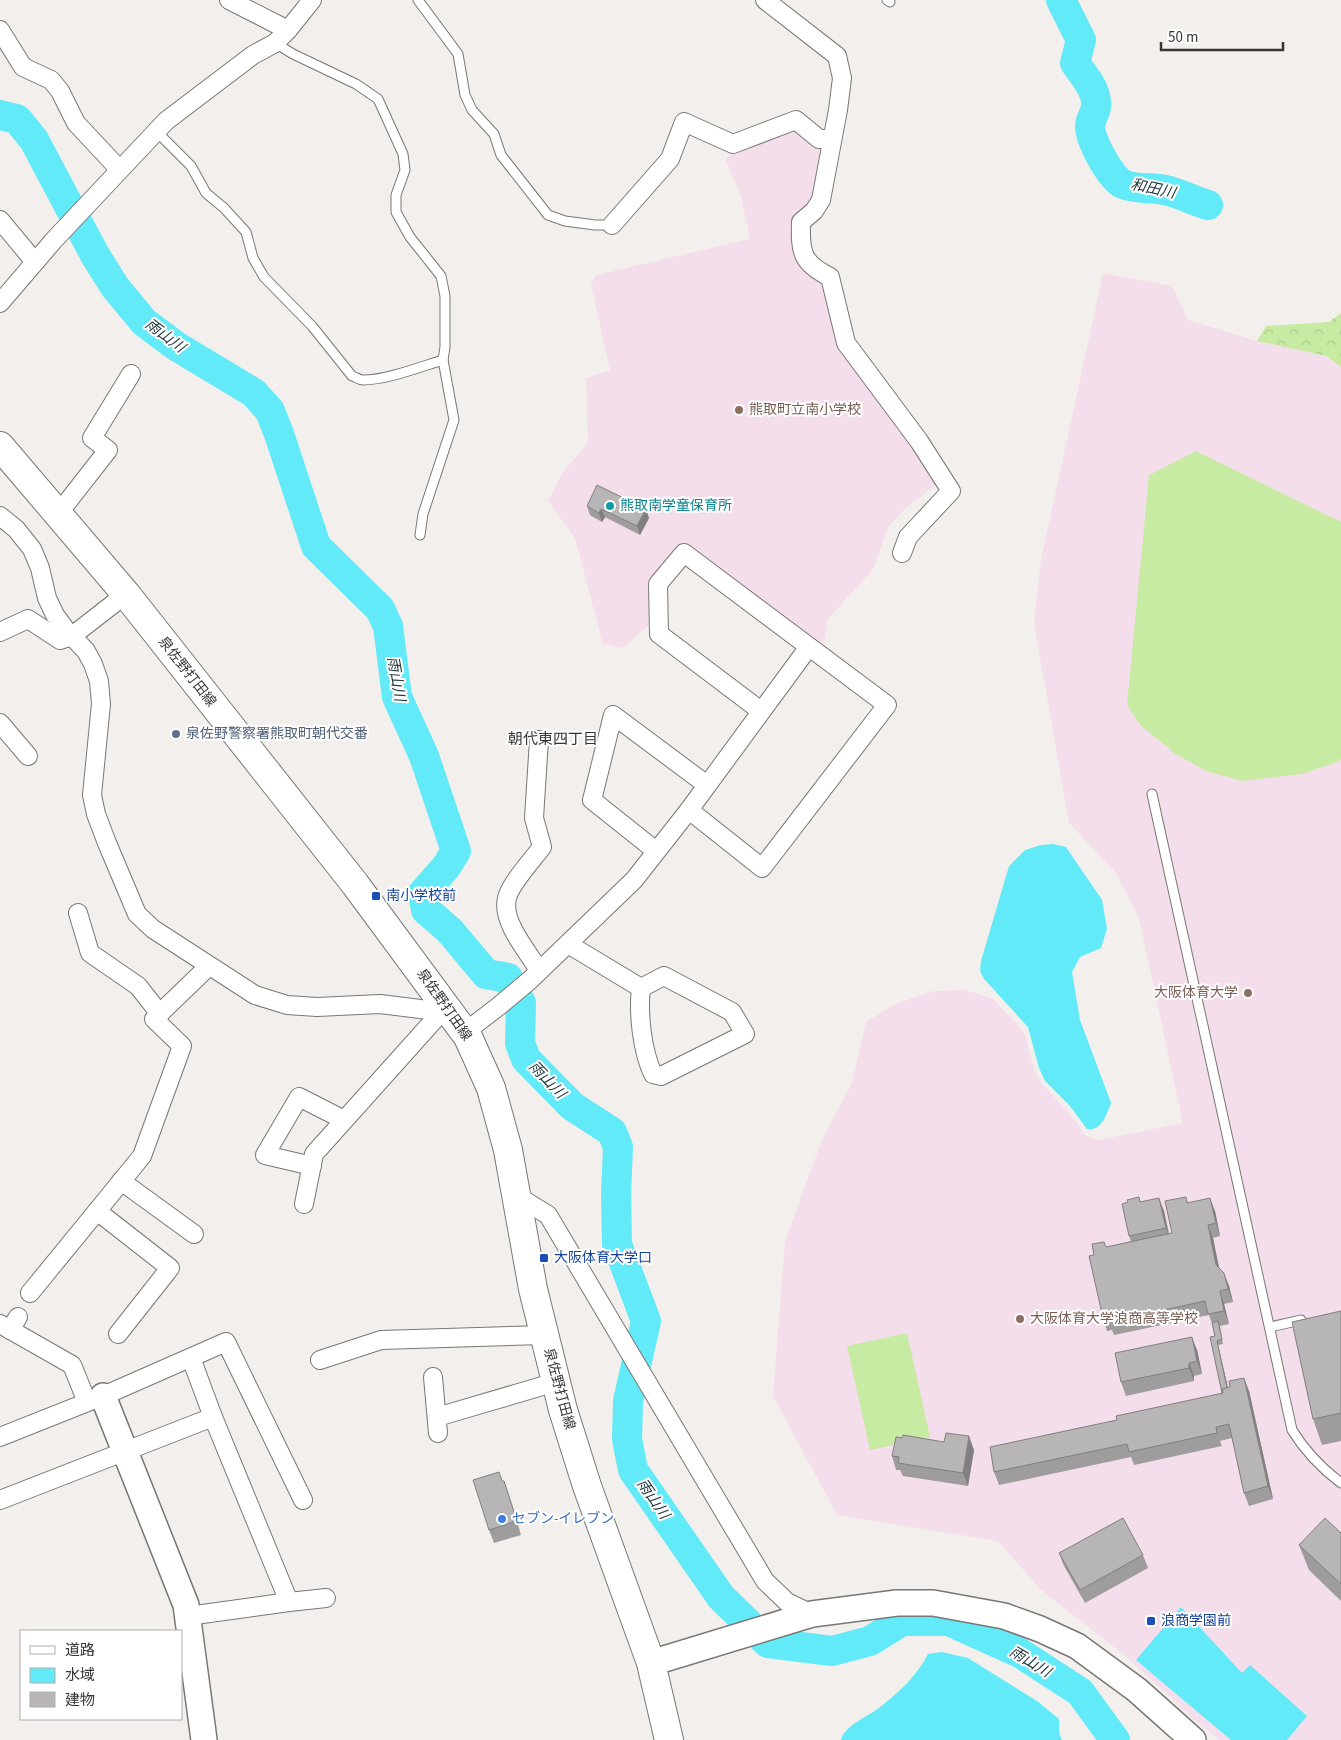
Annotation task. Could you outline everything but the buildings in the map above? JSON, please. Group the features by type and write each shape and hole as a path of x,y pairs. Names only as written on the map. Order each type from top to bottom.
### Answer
{"main road":[{"name":"泉佐野打田線","path":"0,446 126,594 355,884 465,1032 491,1088 508,1150 533,1289 563,1410 587,1486 650,1664 669,1740"}],"street":[{"path":"229,0 288,30"},
{"path":"0,303 93,197 166,121 253,55 275,42 288,30 312,0"},
{"path":"765,0 837,56 842,78 821,200 814,211 801,222 801,236 805,259 815,269 830,277 846,343 920,441 951,491 908,537 902,554"},
{"path":"0,30 23,67 51,80 60,92 76,124 119,170"},
{"path":"612,225 670,159 684,122 733,144 796,120 819,139 832,139"},
{"path":"0,220 35,262"},
{"path":"58,514 108,450 92,438 131,374"},
{"path":"0,516 16,529 32,549 40,568 47,598 55,615 86,651 99,681 101,704 92,795 106,843 137,914 153,929 255,995 287,1005 317,1008 380,1004 428,1010 447,1010"},
{"path":"688,810 762,868 887,705 808,648 684,553 658,584 659,634 761,711"},
{"path":"0,632 28,618 60,640 72,636 126,594"},
{"path":"465,1032 499,1006 534,975 634,880 808,648"},
{"path":"656,851 592,800 613,715 707,785"},
{"path":"0,724 28,756"},
{"path":"534,975 512,927 507,913 506,898 511,888 542,847 534,818 539,740"},
{"path":"78,914 90,953 138,986 160,1014"},
{"path":"568,944 641,988"},
{"path":"30,1294 142,1156 182,1046 154,1019 210,966"},
{"path":"664,976 732,1012 745,1034 661,1076 653,1074 647,1061 639,1002 641,988 664,976"},
{"path":"304,1204 314,1154 447,1010"},
{"path":"312,1166 265,1155 299,1097 344,1120"},
{"path":"121,1182 194,1234"},
{"path":"516,1196 548,1216 765,1581 787,1602 812,1614"},
{"path":"97,1212 170,1268 118,1334"},
{"path":"9,1324 72,1365 95,1399 125,1451 186,1605 204,1740"},
{"path":"320,1360 381,1340 544,1335"},
{"path":"0,1437 95,1399 226,1342 304,1500"},
{"path":"191,1358 213,1417 289,1602"},
{"path":"433,1377 437,1425 556,1382"},
{"path":"0,1500 213,1417"},
{"path":"188,1616 326,1598"},
{"path":"650,1664 812,1614 897,1602 933,1603 1004,1616 1078,1646 1137,1690 1193,1740"}],"lane":[{"path":"418,0 458,54 465,95 472,110 494,134 501,155 548,215 565,221 612,225"},
{"path":"275,42 293,54 356,84 378,98 403,154 405,170 396,195 396,212 410,237 441,276 445,296 446,347 442,360 454,420 423,514 420,535"},
{"path":"156,131 191,166 206,193 224,208 246,232 253,258 264,277 312,326 352,376 361,380 374,378 442,360"},
{"path":"1152,794 1292,1430 1301,1445 1314,1460 1341,1483"},
{"path":"1270,1327 1314,1317"}],"shaded area":[{"name":"熊取町立南小学校","path":"793,129 822,148 816,196 808,211 792,224 795,244 824,282 840,343 939,482 906,508 888,527 874,568 828,619 823,648 684,542 651,579 649,625 623,648 603,644 575,538 548,501 563,472 588,443 586,378 610,370 591,284 596,275 750,239 741,196 725,158"},
{"path":"1103,273 1172,286 1188,320 1257,341 1326,356 1341,367 1341,1740 1220,1740 1199,1724 1129,1659 1040,1589 998,1541 837,1515 773,1396 785,1241 822,1140 852,1083 866,1022 895,1004 934,991 966,990 993,999 1024,1032 1035,1071 1042,1084 1067,1110 1086,1136 1099,1140 1183,1123 1139,918 1116,873 1069,823 1034,623 1041,560"}],"green space":[{"path":"1341,313 1341,367 1326,356 1257,341 1266,326 1329,322"},
{"path":"1196,451 1341,522 1341,759 1337,762 1302,774 1242,781 1206,771 1177,755 1141,726 1127,705 1149,475"},
{"path":"907,1333 930,1437 870,1450 847,1346"}],"water":[{"path":"1053,844 1066,847 1102,900 1107,929 1101,948 1080,957 1072,972 1080,1020 1111,1103 1103,1121 1096,1128 1092,1129 1087,1129 1070,1106 1045,1081 1039,1068 1028,1027 984,979 980,971 981,961 1009,866 1025,850 1041,845"},
{"path":"1181,1607 1242,1673 1250,1665 1307,1716 1287,1740 1231,1740 1136,1660"},
{"path":"942,1652 968,1658 1037,1701 1059,1719 1059,1733 1062,1740 841,1740 851,1726 879,1708 900,1690 913,1677 928,1654"}],"waterway":[{"name":"和田川","path":"1061,0 1081,40 1075,63 1095,95 1096,107 1090,125 1097,149 1107,167 1118,181 1123,184 1133,187 1171,191 1208,205"},
{"name":"雨山川","path":"0,115 17,119 34,140 95,255 115,287 144,322 176,346 254,393 270,411 316,546 380,609 388,626 397,697 424,756 456,851 446,867 423,893 426,910 450,931 486,974 508,978 521,1003 520,1043 526,1059 572,1106 612,1132 618,1147 616,1193 617,1244 646,1321 628,1401 627,1439 633,1470 721,1597 768,1643 832,1651 870,1641 902,1621 949,1621 1020,1653 1080,1692 1115,1740"}],"place":[{"name":"熊取町立南小学校","path":"739,410"},
{"name":"熊取南学童保育所","path":"610,506"},
{"name":"泉佐野警察署熊取町朝代交番","path":"176,734"},
{"name":"南小学校前","path":"376,896"},
{"name":"大阪体育大学","path":"1248,993"},
{"name":"大阪体育大学口","path":"544,1258"},
{"name":"大阪体育大学浪商高等学校","path":"1020,1319"},
{"name":"セブン-イレブン","path":"502,1519"},
{"name":"浪商学園前","path":"1151,1621"}],"district":[{"name":"朝代東四丁目","path":"553,739"}]}
